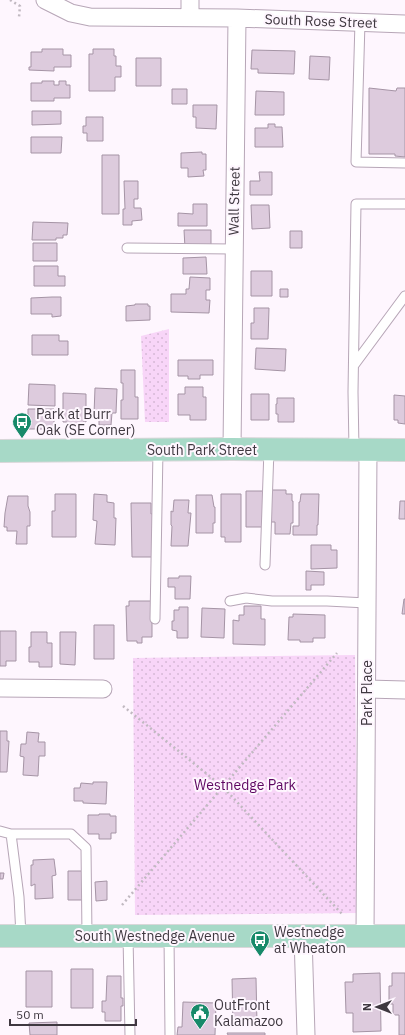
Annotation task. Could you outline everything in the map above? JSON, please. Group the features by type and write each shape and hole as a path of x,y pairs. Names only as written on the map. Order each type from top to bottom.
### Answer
{"main road":[{"name":"South Park Street","path":"0,451 232,449 405,450"},
{"name":"South Westnedge Avenue","path":"10,936 405,936"}],"street":[{"path":"45,0 71,13 90,17 237,18"},
{"path":"190,0 190,17"},
{"name":"South Rose Street","path":"237,18 405,24"},
{"name":"Wall Street","path":"232,449 237,18"},
{"name":"Park Place","path":"361,450 367,603 365,936"},
{"path":"0,688 103,689"},
{"path":"367,689 405,690"},
{"path":"303,936 306,1035"}],"lane":[{"path":"360,22 356,162 405,163"},
{"path":"361,450 352,392 354,365 356,204 405,204"},
{"path":"127,248 234,249"},
{"path":"354,365 405,296"},
{"path":"265,565 269,449"},
{"path":"155,619 158,450"},
{"path":"230,601 246,598 272,601 367,603"},
{"path":"0,830 11,834 71,834 86,848 87,936"},
{"path":"10,936 19,897 11,834"},
{"path":"128,936 130,1035"},
{"path":"169,936 170,1035"}],"path":[{"path":"10,0 20,6 19,17"},
{"path":"122,905 337,653"},
{"path":"123,706 223,787 342,914"}],"green space":[{"path":"169,329 169,422 145,422 141,336"},
{"name":"Westnedge Park","path":"355,655 358,913 135,915 133,658"}],"building":[{"path":"42,49 63,49 63,55 71,55 71,67 54,67 54,71 29,70 29,67 31,67 31,52 42,52"},
{"path":"93,49 114,49 116,66 121,66 121,77 115,77 115,91 89,91 89,54 93,54"},
{"path":"252,50 295,51 294,74 258,73 258,69 251,69"},
{"path":"310,56 330,57 329,80 309,79"},
{"path":"136,58 161,58 161,86 136,86"},
{"path":"42,81 54,81 54,85 59,85 59,81 66,81 66,85 70,85 70,98 54,98 54,101 31,101 31,83 42,83"},
{"path":"369,88 396,91 397,88 405,88 405,157 395,156 395,154 369,154"},
{"path":"172,89 187,89 187,104 172,104"},
{"path":"256,91 284,92 284,115 255,115"},
{"path":"193,105 217,105 216,129 196,128 196,117 193,117"},
{"path":"32,111 61,111 61,124 32,125"},
{"path":"86,117 103,117 103,141 87,141 87,133 83,133 83,126 86,126"},
{"path":"268,124 275,124 275,127 282,127 283,147 255,147 255,128 268,128"},
{"path":"31,137 62,137 61,153 31,153"},
{"path":"202,152 202,154 206,154 206,170 203,170 204,176 188,177 188,168 181,168 181,153"},
{"path":"102,155 119,155 119,214 102,214"},
{"path":"259,172 272,172 272,195 250,195 250,181 260,181"},
{"path":"124,181 138,181 138,199 134,199 134,208 141,208 142,220 132,221 132,225 123,225 123,209 125,209"},
{"path":"193,204 207,204 207,226 178,226 178,213 193,214"},
{"path":"251,205 269,205 270,228 252,229"},
{"path":"33,222 68,223 67,235 63,235 63,238 56,238 56,240 32,240"},
{"path":"184,230 211,230 211,245 185,248"},
{"path":"290,231 302,231 302,248 290,248"},
{"path":"33,243 57,243 57,261 33,261"},
{"path":"206,257 207,274 183,274 183,258"},
{"path":"34,266 58,266 58,276 65,276 65,286 34,286"},
{"path":"251,271 272,271 272,296 251,296"},
{"path":"190,277 210,278 210,290 206,290 206,300 210,300 209,313 171,312 171,294 186,294 186,289 189,289"},
{"path":"280,289 288,289 288,297 280,297"},
{"path":"61,297 61,316 52,317 52,314 31,314 31,298"},
{"path":"148,304 148,306 150,306 150,320 126,321 126,306"},
{"path":"254,308 269,308 268,339 251,339 251,323 254,323"},
{"path":"32,335 59,335 59,341 68,341 68,355 32,355"},
{"path":"256,348 286,349 285,371 255,369"},
{"path":"178,360 213,360 213,375 200,375 200,379 188,379 188,376 178,376"},
{"path":"121,370 135,370 135,397 138,397 138,419 121,419 123,383 121,383"},
{"path":"29,384 55,385 55,406 28,405"},
{"path":"185,387 203,387 203,397 206,397 206,420 190,420 190,415 178,415 178,394 185,394"},
{"path":"95,388 117,389 116,413 112,413 111,425 99,425 99,414 94,414"},
{"path":"63,393 86,394 86,422 83,422 83,425 67,425 67,422 63,422"},
{"path":"251,394 269,394 269,420 251,420"},
{"path":"394,395 405,396 405,424 398,423 398,420 394,420"},
{"path":"277,398 294,398 294,422 278,422 278,414 276,414"},
{"path":"28,409 54,409 54,429 28,429"},
{"path":"271,490 286,490 286,494 292,494 293,523 291,523 290,534 275,534 275,522 270,522"},
{"path":"246,491 264,491 264,527 246,527"},
{"path":"55,494 76,494 76,537 52,537 52,511 55,511"},
{"path":"94,494 107,495 107,502 114,503 114,518 116,518 115,545 95,544 97,521 93,520"},
{"path":"221,494 241,494 241,542 225,542 225,537 221,537"},
{"path":"301,494 319,494 317,535 293,535 293,526 299,526 299,502"},
{"path":"196,495 212,495 215,507 215,523 213,523 213,533 196,533"},
{"path":"8,496 28,496 30,526 27,526 27,544 16,544 17,531 7,531 7,527 4,527"},
{"path":"174,500 189,500 188,513 191,513 188,546 171,546 171,511 173,512"},
{"path":"400,501 405,501 405,519 399,519"},
{"path":"131,503 151,503 151,514 155,513 152,557 132,557"},
{"path":"311,545 331,545 331,550 337,550 337,568 311,569"},
{"path":"306,571 324,572 324,585 311,585 311,590 306,590"},
{"path":"179,576 191,576 190,599 175,599 175,587 168,587 168,578 179,578"},
{"path":"404,599 405,614 402,614"},
{"path":"129,601 152,601 152,637 142,637 142,643 137,643 137,641 127,641 126,606 129,606"},
{"path":"244,606 261,606 261,619 265,619 265,645 233,644 233,620 239,621 239,615 244,615"},
{"path":"179,607 188,607 188,638 177,638 177,631 172,630 174,610 179,610"},
{"path":"202,608 225,609 224,638 201,637"},
{"path":"293,614 325,615 325,638 313,638 313,642 288,640 289,617 293,617"},
{"path":"94,625 114,625 114,659 94,659"},
{"path":"0,631 16,631 16,661 6,661 6,666 0,666"},
{"path":"31,632 47,632 47,643 52,643 52,667 39,667 39,662 29,662"},
{"path":"60,632 76,632 75,665 60,664"},
{"path":"0,731 7,731 7,741 9,741 7,772 0,772"},
{"path":"27,732 39,733 38,742 45,742 45,756 39,756 38,776 23,775 24,757 20,756 21,744 26,744"},
{"path":"93,782 107,782 106,804 74,801 74,788 80,788 81,783 93,784"},
{"path":"110,814 110,816 116,816 116,833 111,833 111,839 99,839 99,834 88,834 88,815"},
{"path":"54,859 56,875 52,876 53,898 35,899 35,884 31,886 31,865 33,865 33,860"},
{"path":"68,871 86,871 86,900 68,900"},
{"path":"0,873 4,873 3,879 0,879"},
{"path":"107,881 107,900 96,901 95,882"},
{"path":"71,969 93,969 93,1008 71,1008"},
{"path":"26,971 52,971 52,1007 26,1007"},
{"path":"380,973 381,1031 353,1032 353,1013 346,1013 345,982 353,982 353,974"},
{"path":"392,973 405,973 405,1035 399,1035 399,1015 393,1015 393,1004 389,1004 389,986 392,986"},
{"path":"107,976 121,976 121,998 123,998 123,1006 121,1006 121,1021 105,1021 105,1012 102,1012 102,1001 106,1001"},
{"path":"256,978 257,1024 233,1025 232,979"},
{"path":"183,1002 216,1003 215,1035 177,1035 178,1027 182,1027"},
{"path":"57,1022 57,1035 30,1035 29,1023"},
{"path":"227,1033 265,1033 265,1035 228,1035"}],"place":[{"name":"Park at Burr Oak (SE Corner)","path":"22,439"},
{"name":"Westnedge at Wheaton","path":"260,957"},
{"name":"OutFront Kalamazoo","path":"200,1030"}]}
